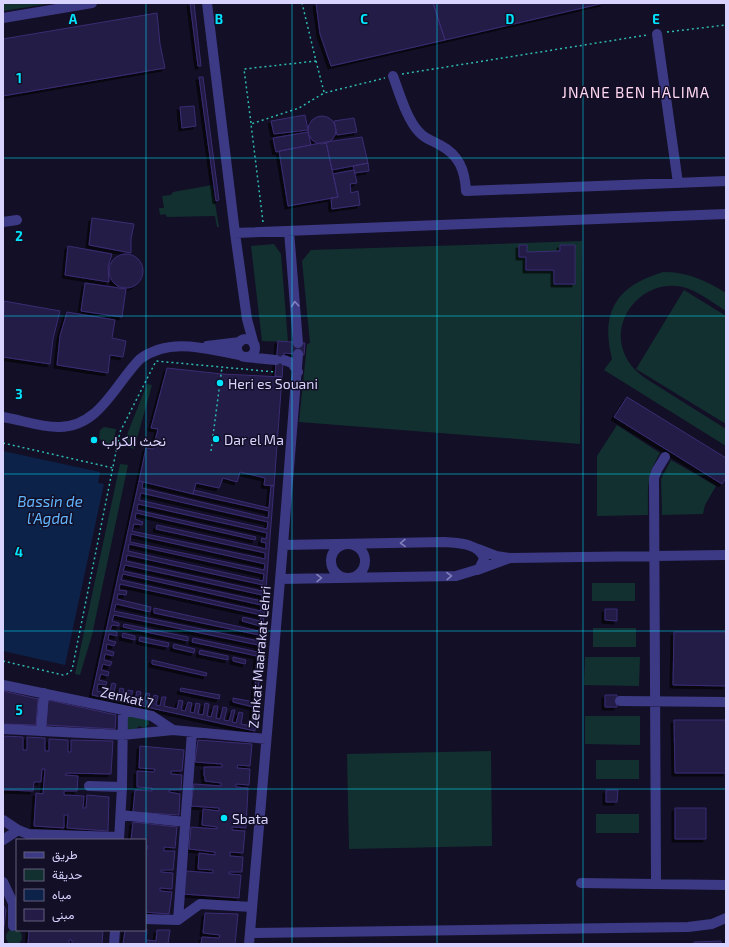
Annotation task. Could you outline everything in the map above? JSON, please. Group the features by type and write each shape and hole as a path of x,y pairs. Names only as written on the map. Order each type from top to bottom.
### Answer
{"street":[{"path":"3,18 92,3"},
{"path":"206,3 247,319 254,345 253,353 243,356"},
{"path":"657,34 678,183"},
{"path":"393,76 405,107 418,132 427,139 450,151 460,162 465,175 466,191 726,181"},
{"path":"235,233 726,214"},
{"path":"3,222 18,220"},
{"path":"289,231 298,343"},
{"path":"243,356 237,348 241,341 247,319"},
{"path":"3,417 50,427 63,427 77,424 93,416 131,368 148,354 165,347 199,347 248,340 254,345"},
{"path":"199,347 243,356 280,360 292,363 298,372"},
{"name":"Zenkat Maarakat Lehri","path":"249,944 284,545 298,372 298,354"},
{"path":"656,884 654,478 656,470 665,457"},
{"path":"284,545 444,542 463,544 496,556 510,558 726,555"},
{"path":"348,544 358,548 364,557 363,569 359,573 348,578 338,575 334,571 331,561 332,556 338,547 348,544"},
{"path":"476,571 482,566 484,559 478,549"},
{"path":"280,579 456,576 476,571 510,558"},
{"name":"Zenkat 7","path":"3,685 152,716 173,730 266,738"},
{"path":"41,730 44,693"},
{"path":"620,701 726,702"},
{"path":"3,820 18,830 28,834 119,838 122,787 123,710"},
{"path":"3,729 122,735 173,730"},
{"path":"178,920 192,732"},
{"path":"90,786 122,787"},
{"path":"121,815 185,822"},
{"path":"3,840 18,830"},
{"path":"3,882 13,903 13,926"},
{"path":"581,883 726,885"},
{"path":"146,919 178,920 200,904 252,907"},
{"path":"712,924 726,918"},
{"path":"250,933 688,927 726,924"},
{"path":"114,944 115,931"}],"path":[{"path":"302,3 324,93"},
{"path":"251,124 299,108 324,93 393,76 657,34 726,25"},
{"path":"264,231 244,69 316,61"},
{"path":"3,662 63,675 68,674 72,670 120,432 156,361 275,372"},
{"path":"211,451 222,367"},
{"path":"3,443 113,468"}],"green space":[{"path":"3,3 53,3 3,11"},
{"path":"212,185 219,227 217,227 215,216 167,217 165,214 160,215 159,208 164,208 162,196 171,195 173,192"},
{"path":"582,241 580,444 299,422 307,344 310,343 302,261 311,250"},
{"path":"274,244 281,254 288,342 262,341 251,246"},
{"path":"663,272 688,275 711,284 726,293 726,311 700,294 683,287 669,286 656,289 643,295 633,304 626,315 622,328 621,341 625,355 634,368 645,378 726,429 726,446 604,370 612,359 608,327 611,314 616,303 623,293 634,285"},
{"path":"684,290 726,316 726,424 636,369"},
{"path":"147,384 152,385 134,449 124,446"},
{"path":"617,425 660,453 655,461 650,476 648,490 648,515 597,516 597,456"},
{"path":"104,427 116,429 113,444 103,442 99,438 100,430"},
{"path":"671,460 716,486 705,505 703,514 662,515 661,479"},
{"path":"120,464 128,465 92,635 80,675 75,674"},
{"path":"592,583 635,583 635,601 592,601"},
{"path":"593,628 636,628 636,647 593,647"},
{"path":"585,657 640,657 639,686 584,685"},
{"path":"128,715 148,719 149,724 144,728 139,726 136,729 128,730 124,721"},
{"path":"585,716 640,716 640,745 585,744"},
{"path":"491,751 492,846 349,849 347,754"},
{"path":"596,760 639,760 639,779 596,779"},
{"path":"596,814 639,814 639,833 596,833"},
{"path":"11,929 16,929 16,931 20,931 22,934 22,940 17,945 11,945 6,940 6,934"}],"water":[{"name":"Bassin de l'Agdal","path":"3,451 100,472 98,483 104,484 65,665 3,651"}],"building":[{"path":"190,3 194,3 201,66 198,66"},
{"path":"316,3 433,3 445,40 331,66 320,34"},
{"path":"433,3 604,3 445,40"},
{"path":"157,13 160,44 165,68 3,96 3,39"},
{"path":"199,77 203,77 219,200 216,201"},
{"path":"194,106 196,126 182,128 180,107"},
{"path":"305,115 308,130 274,134 271,121"},
{"path":"322,116 332,120 336,130 332,140 322,144 312,140 308,130 312,120"},
{"path":"354,118 357,132 337,135 334,121"},
{"path":"308,132 311,145 276,152 273,138"},
{"path":"362,137 368,163 332,170 326,142"},
{"path":"326,142 338,197 288,206 279,151"},
{"path":"368,163 369,171 355,173 353,166"},
{"path":"354,170 357,183 350,184 351,193 358,191 360,205 332,209 331,198 338,197 333,174"},
{"path":"92,218 134,224 131,239 131,253 89,245"},
{"path":"519,245 527,245 527,252 560,251 560,245 575,245 575,284 554,284 554,270 526,270 526,257 519,257"},
{"path":"68,246 112,254 108,267 109,282 65,275"},
{"path":"123,254 129,254 133,255 140,261 143,271 142,278 136,285 129,288 123,288 119,287 112,281 109,274 109,268 110,264 116,257"},
{"path":"85,283 126,289 122,317 81,311"},
{"path":"4,301 60,311 53,339 50,364 3,357"},
{"path":"67,312 115,320 112,338 126,341 123,357 110,355 108,373 57,365 60,336"},
{"path":"278,341 305,343 304,355 284,353 282,377 275,376"},
{"name":"Dar el Ma","path":"167,368 222,374 282,377 274,486 264,485 265,478 240,472 237,482 223,478 219,488 196,483 193,494 139,481 146,448 153,449 158,429 151,428"},
{"path":"627,397 726,458 726,478 722,484 614,417"},
{"path":"139,481 143,482 142,488 268,518 269,511 193,494 194,490 269,508 271,485 274,486 255,731 92,695","holes":["141,493 268,522 267,529 139,500","138,504 267,533 266,539 262,538 261,542 266,543 266,549 157,525 156,529 265,553 265,559 132,531 134,524 142,525 143,522 135,519 136,513 255,540 256,537 137,510","131,534 265,564 264,570 130,542","129,544 264,574 263,581 128,551","127,555 263,585 262,591 126,561","125,565 262,595 262,601 123,571","123,574 261,605 261,611 121,580","120,584 261,615 260,621 243,617 242,621 260,626 259,631 154,608 154,613 259,635 259,641 114,611 116,604 150,612 151,607 117,599 118,594 126,595 127,591 119,590","114,615 258,645 258,652 193,638 192,642 257,656 254,702 233,698 233,702 253,707 252,726 241,724 243,713 239,712 236,723 232,722 235,710 232,710 229,721 224,720 227,708 223,707 220,719 216,718 218,706 214,706 211,717 207,716 209,704 205,703 203,715 198,714 200,704 196,703 194,713 190,712 192,703 188,702 185,711 181,710 183,701 179,700 177,709 164,706 166,697 162,697 160,706 156,705 158,696 154,695 152,704 147,703 150,694 146,693 144,702 139,701 141,692 137,691 135,700 130,699 133,691 128,690 126,698 122,697 124,689 120,688 118,696 113,695 116,684 112,683 109,694 97,691 98,684 106,685 107,682 99,680 101,674 108,676 109,672 101,670 103,664 110,666 112,662 104,660 105,654 113,656 114,652 106,650 107,644 114,646 116,642 108,640 109,634 117,636 117,632 110,630 112,625 119,626 119,623 112,621"]},
{"path":"605,609 617,609 617,621 605,620"},
{"path":"124,624 188,637 188,641 123,627"},
{"path":"674,632 726,632 726,686 673,685"},
{"path":"123,633 135,636 135,640 122,637"},
{"path":"140,637 169,643 168,647 139,641"},
{"path":"174,644 195,649 194,653 173,648"},
{"path":"200,650 228,656 228,660 199,654"},
{"path":"233,657 246,660 245,664 233,661"},
{"path":"152,660 207,673 206,676 152,664"},
{"path":"181,688 220,695 219,699 180,691"},
{"path":"3,691 38,699 36,725 3,724"},
{"path":"605,695 617,695 617,707 605,707"},
{"path":"48,700 116,715 115,729 46,725"},
{"path":"674,720 726,720 726,773 675,773"},
{"path":"3,736 23,737 23,750 27,750 27,737 45,738 45,751 49,751 49,739 68,740 68,752 71,752 71,740 113,741 111,774 66,773 65,775 78,776 77,791 64,791 64,795 84,796 83,808 86,808 87,795 109,797 108,831 67,828 68,815 64,815 64,828 34,826 36,793 43,794 45,769 42,769 41,782 34,782 33,791 3,790"},
{"name":"Sbata","path":"198,740 252,744 250,766 238,765 237,768 250,769 249,785 236,784 236,787 248,788 246,828 232,827 232,830 245,831 243,853 230,852 230,856 243,857 242,872 229,872 229,874 241,875 239,898 183,894 186,871 213,873 213,870 198,869 199,853 215,855 215,852 189,849 191,827 217,829 217,827 202,825 203,809 219,811 219,808 191,806 194,784 221,786 221,783 205,781 204,767 222,767 222,764 195,762"},
{"path":"140,746 184,750 182,771 171,771 171,774 182,775 181,790 169,790 169,792 180,794 179,815 133,812 135,790 152,791 152,788 137,787 137,771 154,772 155,769 139,768"},
{"path":"606,790 618,790 617,802 606,802"},
{"path":"675,808 706,808 706,839 675,839"},
{"path":"133,822 177,827 175,848 164,847 164,851 175,851 173,870 161,870 161,872 173,873 172,889 160,888 160,891 172,892 169,914 146,912 146,849 148,846 146,846 146,839 131,839"},
{"path":"3,904 6,910 3,935"},
{"path":"205,913 238,914 235,944 201,944 202,937 219,938 220,935 203,933"},
{"path":"147,929 146,940 156,941 157,930 170,930 168,944 123,944 125,931 146,931"},
{"path":"29,931 103,931 102,944 72,944 72,940 69,940 69,944 28,944"},
{"path":"721,941 721,944 694,944 694,942"}],"place":[{"name":"Heri es Souani","path":"220,383"},
{"name":"Dar el Ma","path":"216,439"},
{"name":"نحث الكراب","path":"94,440"},
{"name":"Sbata","path":"224,818"}],"district":[{"name":"JNANE BEN HALIMA","path":"636,92"}]}
